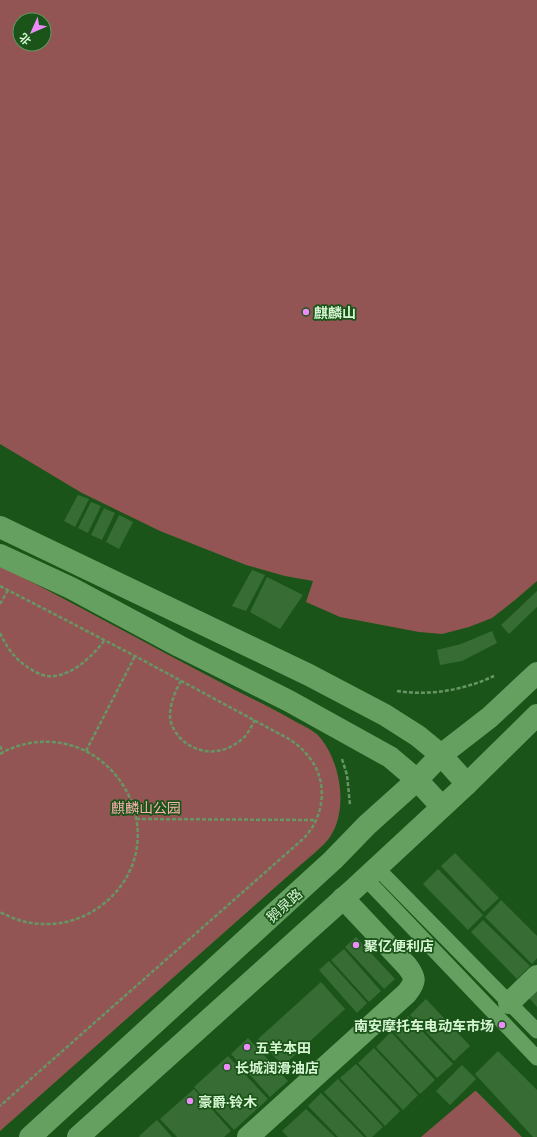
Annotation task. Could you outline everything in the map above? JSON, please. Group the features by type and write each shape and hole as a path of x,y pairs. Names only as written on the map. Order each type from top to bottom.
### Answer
{"street":[{"path":"0,527 358,700 418,736 441,756 467,784"},
{"path":"0,555 71,588 179,646 295,705 390,757 417,780 442,807"},
{"name":"鹅泉路","path":"30,1137 327,865 367,825 441,756 490,717 537,673"},
{"path":"78,1137 442,807 537,715"},
{"path":"248,1137 407,993 413,985 413,974 407,966 343,898"},
{"path":"509,1003 537,976"}],"lane":[{"path":"370,872 537,1031"},
{"path":"370,872 537,1058"}],"path":[{"path":"0,586 135,656 289,739 310,757 321,781 323,795 322,806 310,832 297,845 0,1106"},
{"path":"0,604 8,590"},
{"path":"0,633 12,654 23,664 41,675 49,676 64,674 78,667 93,654 104,641"},
{"path":"86,751 135,656"},
{"path":"393,691 413,694 438,692 476,683 499,674"},
{"path":"181,681 173,698 170,716 174,729 189,745 204,751 212,752 225,750 241,740 255,720"},
{"path":"0,746 1,753 22,744 39,742 71,745 86,751 104,763 123,783 130,798 136,818 137,830 133,863 126,878 105,904 91,913 76,920 60,924 43,924 27,922 0,912"},
{"path":"341,757 347,775 351,804 350,809"},
{"path":"136,818 316,820"}],"green space":[{"path":"0,0 537,0 537,581 492,618 469,627 442,634 419,632 340,617 306,602 313,581 285,576 246,565 160,531 82,493 0,444"},
{"name":"麒麟山公园","path":"0,566 56,594 314,732 320,737 329,750 334,762 340,788 340,801 336,826 330,837 323,845 0,1131"},
{"path":"475,1091 522,1137 421,1137"}],"building":[{"path":"78,495 89,499 75,527 64,521"},
{"path":"91,502 101,506 88,533 78,528"},
{"path":"104,508 115,513 102,540 91,535"},
{"path":"119,515 133,522 119,549 106,542"},
{"path":"252,570 265,575 246,611 232,606"},
{"path":"267,577 303,595 280,629 250,612"},
{"path":"537,591 537,607 509,634 501,625"},
{"path":"492,631 497,643 462,661 440,665 437,650 461,644"},
{"path":"455,853 499,898 484,912 441,866"},
{"path":"438,869 483,915 468,930 423,884"},
{"path":"501,900 537,936 537,958 532,964 485,917"},
{"path":"483,920 530,966 517,979 471,932"},
{"path":"356,937 395,979 384,989 345,947"},
{"path":"344,949 381,991 369,1002 331,960"},
{"path":"329,961 367,1003 357,1013 319,970"},
{"path":"321,982 345,1009 283,1066 258,1039"},
{"path":"537,990 537,1007 529,998"},
{"path":"426,999 470,1046 454,1061 410,1015"},
{"path":"408,1016 453,1064 437,1078 393,1031"},
{"path":"391,1032 435,1080 420,1094 376,1047"},
{"path":"248,1038 288,1081 270,1097 231,1054"},
{"path":"374,1048 418,1095 403,1110 358,1063"},
{"path":"498,1051 537,1090 537,1137 533,1137 475,1074"},
{"path":"228,1056 268,1099 234,1130 194,1087"},
{"path":"356,1064 400,1111 385,1126 340,1078"},
{"path":"462,1065 476,1079 450,1105 436,1091"},
{"path":"338,1079 383,1127 372,1137 367,1137 324,1092"},
{"path":"194,1089 231,1131 224,1137 177,1137 160,1119"},
{"path":"321,1093 364,1137 338,1137 308,1106"},
{"path":"306,1109 335,1137 288,1137 282,1131"},
{"path":"157,1120 172,1137 139,1136"}],"place":[{"name":"麒麟山","path":"306,312"},
{"name":"聚亿便利店","path":"356,945"},
{"name":"南安摩托车电动车市场","path":"502,1025"},
{"name":"五羊本田","path":"247,1047"},
{"name":"长城润滑油店","path":"227,1067"},
{"name":"豪爵·铃木","path":"190,1101"}]}
